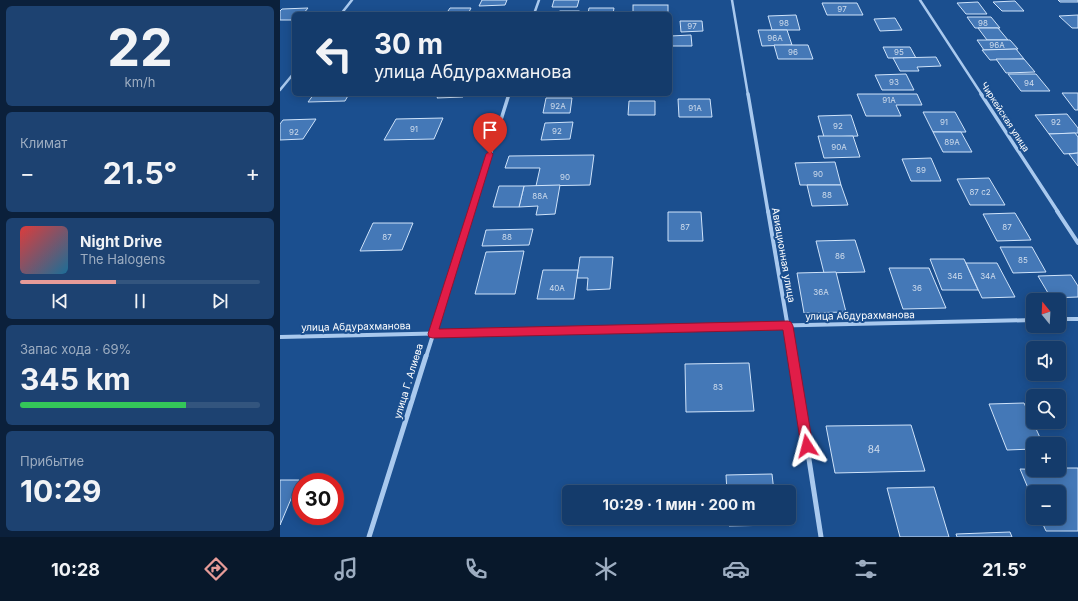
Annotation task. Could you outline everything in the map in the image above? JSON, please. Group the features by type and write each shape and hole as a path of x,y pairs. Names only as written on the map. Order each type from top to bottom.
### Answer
{"street":[{"path":"343,12 352,0"},
{"path":"535,12 539,0"},
{"name":"Авиационная улица","path":"732,0 788,326 821,537"},
{"name":"Чиркейская улица","path":"920,0 1078,243"},
{"path":"280,90 292,75"},
{"name":"улица Г. Алиева","path":"369,537 508,96"},
{"path":"1066,319 1078,319"},
{"name":"улица Абдурахманова","path":"280,337 1026,320"}],"building":[{"path":"482,0 507,0 505,5 479,6"},
{"path":"554,0 579,0 577,7 552,7"},
{"path":"1058,0 1078,0 1078,2 1060,2"},
{"path":"1015,1 1024,11 1002,11 993,2"},
{"path":"978,2 987,14 966,14 957,3"},
{"path":"822,3 857,3 863,15 827,15"},
{"path":"633,5 668,5 668,12 633,12"},
{"path":"308,8 305,12 292,12 292,20 280,20 280,11 282,9"},
{"path":"450,8 471,8 469,12 447,12"},
{"path":"589,8 614,8 613,12 588,12"},
{"path":"560,11 579,11 579,12"},
{"path":"796,15 800,30 772,30 768,16"},
{"path":"1078,15 1078,28 1072,28 1059,16"},
{"path":"967,17 991,17 1000,28 975,28"},
{"path":"895,18 902,30 880,31 874,19"},
{"path":"680,21 702,21 703,31 681,32"},
{"path":"978,28 998,28 1008,40 987,40"},
{"path":"758,30 787,30 792,45 762,46"},
{"path":"691,35 692,46 672,46 672,36"},
{"path":"977,40 1010,40 1018,49 984,50"},
{"path":"774,45 808,45 813,59 778,59"},
{"path":"883,47 910,47 916,58 888,58"},
{"path":"1016,49 1024,59 990,60 982,50"},
{"path":"936,57 941,66 917,67 919,71 900,71 893,58"},
{"path":"996,59 1024,59 1035,72 1006,73"},
{"path":"906,74 914,90 882,90 875,75"},
{"path":"1008,74 1036,74 1050,91 1021,91"},
{"path":"1062,93 1078,93 1078,110 1075,110"},
{"path":"857,94 917,94 922,105 896,105 901,116 866,116"},
{"path":"312,96 348,96 345,101 308,102"},
{"path":"438,96 463,96 463,97 437,98"},
{"path":"546,98 572,98 570,113 543,113"},
{"path":"678,99 710,99 712,117 679,117"},
{"path":"629,101 655,101 655,115 628,115"},
{"path":"923,112 955,112 966,132 933,132"},
{"path":"1067,114 1078,128 1078,133 1049,134 1035,115"},
{"path":"851,115 858,136 824,137 818,116"},
{"path":"443,118 434,139 384,140 396,119"},
{"path":"316,119 303,139 280,140 280,124 283,120"},
{"path":"573,122 570,139 541,140 545,123"},
{"path":"933,132 961,132 972,152 943,152"},
{"path":"1075,133 1078,137 1078,153 1064,154 1049,134"},
{"path":"818,136 853,136 860,157 824,158"},
{"path":"1078,153 1078,166 1069,154"},
{"path":"594,155 590,185 536,186 540,168 505,168 509,156"},
{"path":"931,158 941,181 911,181 902,159"},
{"path":"835,162 841,185 800,185 795,163"},
{"path":"989,178 1005,205 970,205 957,179"},
{"path":"560,185 555,214 536,215 538,206 519,207 524,186"},
{"path":"807,185 841,185 848,205 812,206"},
{"path":"499,186 524,186 519,207 493,207"},
{"path":"668,212 701,212 703,241 668,241"},
{"path":"1015,213 1031,240 997,241 983,214"},
{"path":"373,223 413,223 402,250 360,251"},
{"path":"533,229 529,245 482,246 486,230"},
{"path":"855,240 865,272 824,273 816,241"},
{"path":"1000,247 1032,247 1046,272 1013,273"},
{"path":"524,251 515,294 475,294 486,252"},
{"path":"580,257 613,257 610,289 587,290 588,278 577,278"},
{"path":"930,259 964,259 978,290 942,290"},
{"path":"966,263 997,263 1015,297 982,298"},
{"path":"889,268 929,268 946,308 903,309"},
{"path":"543,270 578,270 574,299 537,299"},
{"path":"836,272 846,312 804,313 797,273"},
{"path":"1071,275 1078,286 1078,297 1066,297 1066,293 1048,293 1038,276"},
{"path":"749,363 754,411 686,412 685,364"},
{"path":"1024,403 1026,407 1026,429 1036,429 1040,437 1026,437 1026,449 1007,450 989,404"},
{"path":"911,425 925,471 835,473 826,426"},
{"path":"1066,468 1078,468 1078,531 1046,531 1043,525 1066,525 1066,485 1027,485 1020,469 1026,469 1026,477 1066,477"},
{"path":"772,474 773,485 727,485 726,475"},
{"path":"280,480 292,480 292,497 280,525"},
{"path":"934,487 949,537 900,537 887,488"},
{"path":"729,525 778,525 729,526"},
{"path":"1010,532 1012,537 957,537 956,534"}],"route":[{"path":"490,154 433,334 788,326 807,446"}]}
